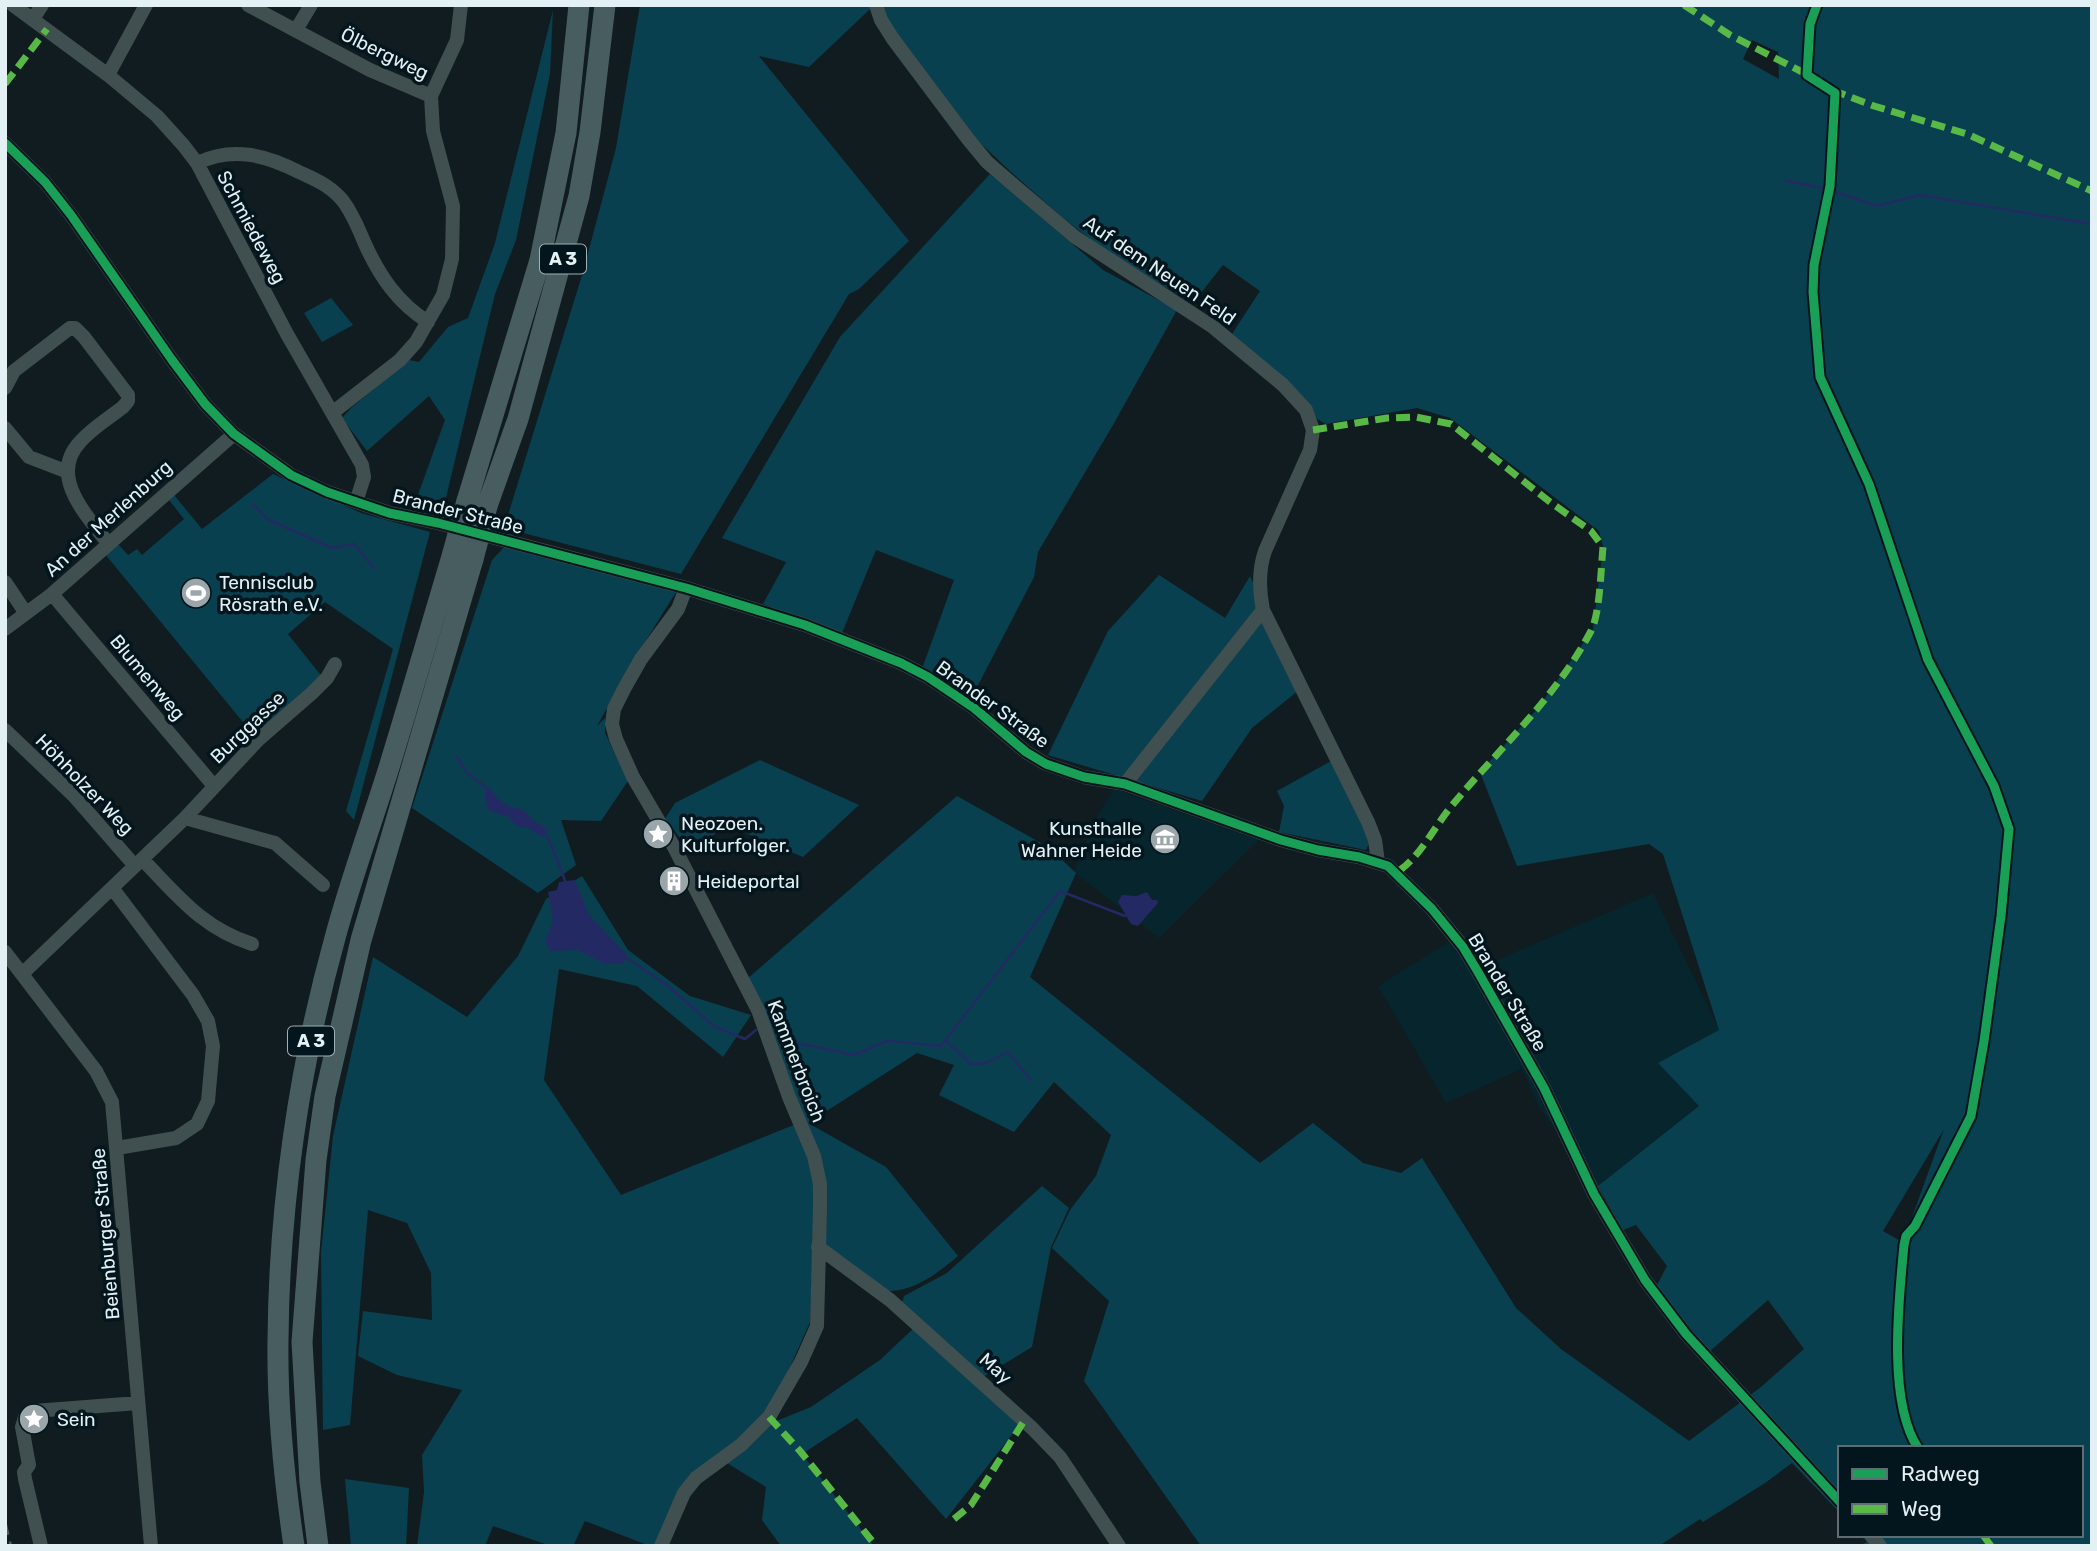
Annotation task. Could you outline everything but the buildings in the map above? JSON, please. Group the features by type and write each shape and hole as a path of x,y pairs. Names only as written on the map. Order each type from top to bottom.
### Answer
{"highway":[{"name":"A 3","path":"318,1546 310,1482 302,1342 316,1160 325,1096 361,940 540,260 566,134 579,5"},
{"name":"A 3","path":"477,503 518,419 579,196 590,132 605,5"},
{"name":"A 3","path":"293,1546 285,1476 278,1340 290,1158 334,938 391,761 463,556"}],"street":[{"name":"Schmiedeweg","path":"13,5 108,75 157,116 197,163 287,334 359,459 364,471 356,502"},
{"path":"33,19 42,5"},
{"path":"108,75 146,5"},
{"name":"Ölbergweg","path":"247,5 370,69 432,96"},
{"path":"296,30 311,5"},
{"path":"332,413 400,360 416,342 443,296 452,259 453,205 433,131 432,96 457,40 461,5"},
{"name":"Auf dem Neuen Feld","path":"876,5 881,20 894,39 987,162 1074,237 1213,327 1283,385 1306,410 1313,430 1313,439 1261,562 1259,592 1263,610 1368,822 1375,840 1378,862"},
{"name":"Brander Straße","path":"5,143 44,182 71,215 205,404 234,434 291,475 327,492 404,517 439,523 766,611 901,663 955,695 1018,746 1046,764 1084,777 1125,785 1280,840 1388,866 1415,891 1463,947 1545,1088 1594,1194 1645,1280 1686,1334 1838,1500"},
{"path":"197,163 227,153 262,156 326,184 345,204 385,282 412,312 428,322"},
{"path":"5,388 14,371 70,328 79,331 92,346 128,395 128,401 78,444 68,472 72,495 107,543"},
{"path":"5,428 29,457 68,472"},
{"name":"An der Merlenburg","path":"5,629 52,594 234,434"},
{"path":"5,582 25,612"},
{"name":"Kammerbroich","path":"661,1546 679,1502 696,1478 731,1453 769,1417 787,1388 817,1326 820,1184 814,1156 789,1097 758,1010 674,847 633,777 612,724 614,709 624,689 641,659 678,609 686,588"},
{"name":"Blumenweg","path":"52,594 214,786"},
{"path":"1125,785 1263,610"},
{"name":"Burggasse","path":"22,974 185,818 258,740 327,678 335,664"},
{"name":"Höhholzer Weg","path":"5,730 138,862"},
{"path":"185,818 275,843 323,885"},
{"path":"138,862 215,929 252,944"},
{"path":"113,888 194,995 208,1021 214,1046 208,1101 197,1124 176,1138 117,1148"},
{"name":"Beienburger Straße","path":"5,952 103,1080 112,1102 151,1546"},
{"name":"May","path":"818,1247 890,1300 1032,1428 1060,1457 1119,1546"},
{"path":"41,1546 24,1472 29,1465 22,1427 25,1417 34,1411 138,1403"}],"shaded area":[{"path":"640,5 871,5 870,9 809,67 759,56 909,241 859,289 849,294 681,574 504,528 583,272 616,148"},
{"path":"882,5 2092,5 2092,1546 1858,1546 1867,1542 1863,1537 2083,1537 2083,1446 1838,1446 1838,1511 1792,1463 1703,1522 1700,1519 1659,1546 1201,1546 1084,1381 1109,1301 1052,1248 1070,1210 1096,1176 1111,1135 1054,1082 1014,1132 939,1095 954,1065 917,1053 808,1123 886,1167 958,1256 917,1285 888,1291 813,1250 810,1322 776,1399 762,1419 694,1475 655,1546 585,1521 573,1546 551,1546 493,1526 485,1546 417,1546 424,1492 422,1455 462,1390 397,1375 358,1356 363,1311 432,1320 431,1273 407,1223 368,1210 350,1425 323,1430 321,1252 333,1136 373,957 467,1017 518,956 546,899 582,876 628,950 690,996 751,1015 723,1057 637,986 559,969 544,1080 621,1195 796,1124 747,979 957,796 1048,847 1076,873 1030,977 1260,1163 1313,1123 1363,1163 1401,1173 1422,1158 1516,1308 1561,1349 1689,1441 1761,1387 1804,1349 1768,1300 1709,1352 1657,1285 1667,1266 1636,1225 1623,1230 1598,1186 1699,1106 1658,1063 1719,1030 1663,854 1649,844 1517,866 1480,772 1538,708 1593,629 1603,547 1599,531 1450,418 1417,408 1326,424 1317,419 1310,407 1232,334 1260,291 1223,265 1193,303 1116,259 1062,217 975,138 886,23","holes":["1752,40 1778,52 1779,79 1743,59","1944,1129 1903,1242 1883,1231"]},
{"path":"553,10 550,74 516,240 495,294 442,514 424,509 415,503 445,420 429,396 367,451 342,418 409,360 419,362 448,327 468,318 495,243"},
{"path":"990,174 1103,270 1177,310 1038,552 1034,577 974,693 923,666 954,580 876,550 842,633 763,604 786,562 722,538 840,337"},
{"path":"331,298 353,325 322,342 304,313"},
{"path":"273,474 361,513 430,532 354,820 346,811 393,649 325,602 288,634 323,678 256,738 105,554 118,544 128,555 137,549 142,555 184,519 169,500 174,495 202,529"},
{"path":"505,546 676,592 597,726 605,718 605,733 628,781 601,821 561,820 576,865 538,893 412,808 492,560"},
{"path":"1159,575 1225,618 1250,576 1299,690 1252,728 1202,801 1048,755 1108,631"},
{"path":"760,760 859,805 803,857 724,824 694,855 665,819 675,803"},
{"path":"1333,760 1372,837 1366,850 1279,832 1284,806 1277,791"},
{"path":"488,786 499,800 523,810 548,830 542,837 528,828 517,826 508,817 488,810 484,795"},
{"path":"1114,789 1259,840 1159,938 1074,872 1091,826"},
{"path":"575,880 589,915 627,955 623,964 605,964 577,950 550,951 545,942 553,921 548,892 557,890 559,882"},
{"path":"1147,892 1152,900 1157,900 1158,903 1138,926 1131,924 1118,902 1122,895 1136,896"},
{"path":"1653,893 1720,1031 1700,1106 1598,1186 1540,1109 1522,1069 1446,1103 1378,986 1463,933 1483,966"},
{"path":"1042,1186 1069,1208 1051,1247 1032,1347 983,1377 902,1303 904,1296 947,1273"},
{"path":"915,1327 1016,1420 1018,1427 946,1519 857,1418 802,1454 874,1546 781,1546 762,1520 766,1487 727,1463 769,1424 811,1407 880,1360"},
{"path":"345,1479 409,1488 406,1546 351,1546"}],"waterway":[{"path":"1786,181 1823,188"},
{"path":"1836,192 1877,206 1920,195 2092,224"},
{"path":"253,504 267,519 332,548 354,544 374,568"},
{"path":"457,756 466,772 489,790"},
{"path":"542,833 547,835 566,883"},
{"path":"792,1042 854,1055 887,1041 941,1046 1060,891 1125,916"},
{"path":"625,957 668,986 715,1027 745,1039 756,1030"},
{"path":"945,1040 971,1064 986,1063 1008,1052 1031,1080"}],"railway":[{"path":"5,1521 11,1546"}],"marked path":[{"path":"1684,5 1730,35 1812,77"},
{"path":"5,84 47,29"},
{"path":"1832,90 1874,106 1967,134 2092,191"},
{"path":"1313,430 1387,418 1416,417 1451,424 1591,531 1603,547 1594,623 1577,655 1545,700 1454,803 1421,849 1396,873"},
{"path":"769,1417 800,1451 876,1546"},
{"path":"954,1519 971,1505 1024,1421"},
{"path":"1984,1537 1991,1546"}],"cycle path":[{"path":"1817,5 1810,24 1807,75 1835,93 1830,186 1814,265 1813,292 1820,377 1869,484 1928,660 1994,786 2009,829 2001,916 1971,1116 1915,1226 1906,1236 1904,1245 1898,1321 1899,1377 1908,1428 1917,1446"},
{"path":"5,143 45,182 71,215 205,404 234,434 291,475 327,492 389,513 438,523 686,588 805,625 901,663 928,677 974,708 1026,752 1046,764 1084,777 1125,784 1281,840 1388,866 1432,909 1463,947 1544,1088 1594,1194 1645,1280 1686,1334 1838,1500"}],"place":[{"name":"Tennisclub Rösrath e.V.","path":"196,593"},
{"name":"Neozoen. Kulturfolger.","path":"658,834"},
{"name":"Kunsthalle Wahner Heide","path":"1165,839"},
{"name":"Heideportal","path":"674,881"},
{"name":"Sein","path":"34,1419"}]}
